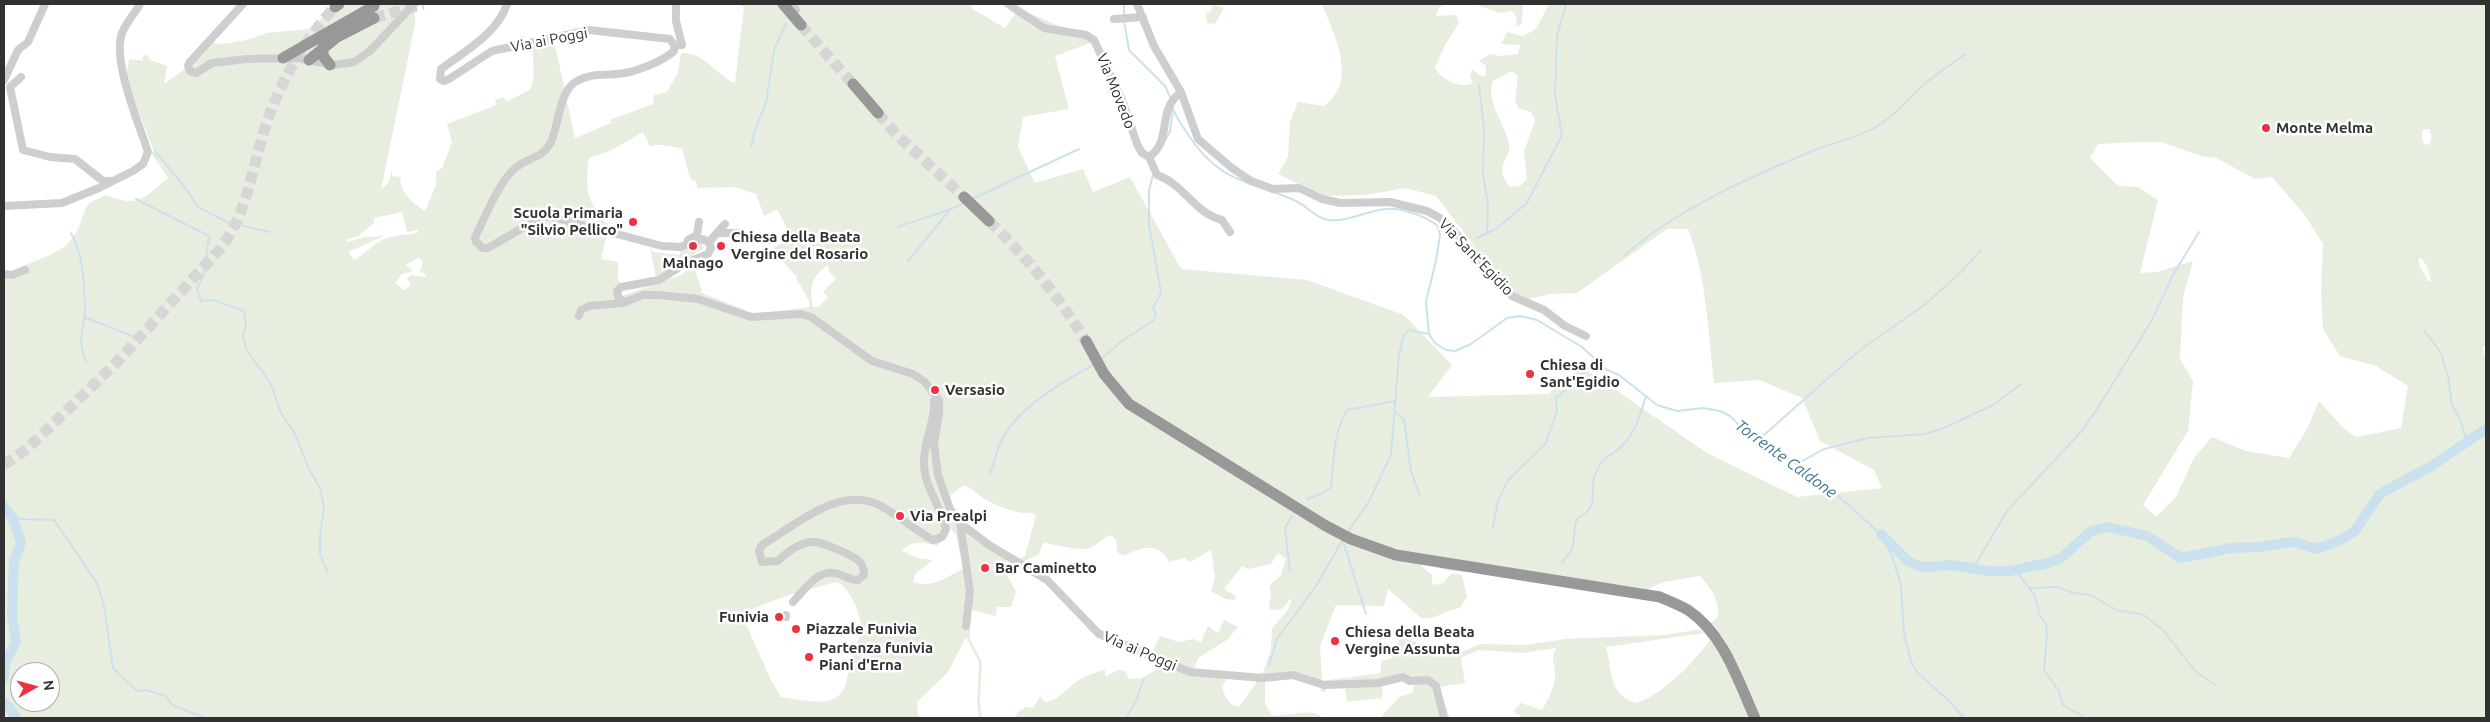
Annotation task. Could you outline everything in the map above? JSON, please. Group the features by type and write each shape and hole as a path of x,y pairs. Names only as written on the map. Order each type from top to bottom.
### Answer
{"highway":[{"path":"783,4 801,25"},
{"path":"309,60 323,42 374,6"},
{"path":"283,58 374,18"},
{"path":"323,42 323,56 330,65"},
{"path":"853,84 878,112"},
{"path":"964,198 989,221"},
{"path":"1088,346 1104,374 1118,393 1146,415 1178,432 1326,526 1351,539 1383,551 1660,597 1688,611 1710,631 1723,648 1755,718"}],"street":[{"path":"4,80 18,50 28,42 45,4"},
{"path":"4,206 62,203 113,181 143,164 148,152 121,66 122,33 140,4"},
{"path":"243,4 190,62 189,69 196,72 216,62 283,58 309,60 330,65 349,63 366,55 414,4"},
{"name":"Via ai Poggi","path":"507,4 503,17 490,31 441,69 440,79 444,82 492,51 588,30 670,39 678,45"},
{"name":"Via Movedo","path":"1008,4 1044,28 1086,35 1094,40 1123,102 1137,144 1142,153 1149,157"},
{"name":"Via Sant'Egidio","path":"1137,4 1175,97 1198,139 1232,168 1251,181 1273,190 1299,188 1322,199 1340,203 1390,202 1427,211 1440,218 1452,229 1512,296 1544,310 1565,326 1586,336"},
{"path":"676,5 678,45 674,51 667,57 626,73 591,75 575,82 564,99 558,126 550,144 543,154 518,166 506,178 475,238 480,246 488,248 538,219 549,216 662,246 684,246 702,240 709,242"},
{"path":"1121,19 1143,17"},
{"path":"20,77 10,87 23,150 50,157 75,159 103,181 113,181"},
{"path":"1175,97 1161,142 1149,157 1157,175 1175,185 1201,212 1213,219 1222,220 1230,232"},
{"path":"684,246 686,241 697,236 699,222"},
{"path":"709,242 725,224"},
{"path":"717,233 741,233"},
{"path":"624,301 619,299 617,291 621,287 659,280 686,263 708,254 711,248 709,242"},
{"path":"4,274 12,276 25,270"},
{"path":"578,316 581,310 589,306 624,301 644,295 698,299 751,317 801,314 817,320 872,361 913,374 923,380 934,394 934,407 928,429 924,463 927,483 944,519 946,529 942,537 933,540 880,506 864,500 843,500 822,509 762,545 759,551 762,562 778,562 786,552 803,544 815,542 824,544 858,560 864,568 864,575 858,580 850,580 831,573 820,575 793,602"},
{"name":"Via ai Poggi","path":"934,394 938,400 939,413 934,444 938,475 950,509 960,523 989,545 1047,580 1099,634 1174,667 1190,672 1263,678 1294,675 1324,685 1378,683 1403,677 1410,681 1428,680 1436,686 1444,718"},
{"path":"960,523 970,591 966,626"}],"green space":[{"path":"338,4 415,4 415,24 381,190 389,182 392,170 392,176 401,177 400,182 407,196 425,211 436,185 436,172 442,168 452,142 447,124 496,105 495,100 504,97 506,102 531,89 534,75 532,44 554,40 575,138 611,123 610,120 653,104 654,95 667,92 678,72 681,53 697,56 735,83 744,7 738,4 973,4 971,8 1005,28 1020,8 1093,42 1055,56 1069,109 1023,117 1018,147 1035,183 1083,169 1093,192 1130,177 1181,269 1307,280 1404,315 1452,365 1428,397 1548,394 1581,366 1707,453 1797,497 1882,488 1874,470 1820,441 1802,398 1759,380 1714,383 1703,286 1688,229 1667,229 1577,293 1551,294 1525,300 1513,292 1482,256 1436,196 1405,188 1365,195 1317,196 1303,186 1278,174 1288,157 1290,122 1298,102 1324,106 1334,96 1340,84 1342,71 1341,57 1322,4 1447,4 1439,7 1436,16 1456,15 1459,23 1445,45 1435,67 1441,76 1451,82 1468,85 1473,83 1470,76 1472,69 1482,77 1486,75 1486,66 1479,61 1490,54 1500,56 1518,54 1520,45 1501,44 1507,32 1523,36 1536,29 1549,4 2486,4 2486,345 2483,347 2486,365 2486,718 1523,718 1513,711 1521,703 1542,710 1549,698 1555,680 1553,658 1556,648 1523,653 1479,650 1461,658 1465,683 1438,687 1450,718 1380,718 1399,697 1412,693 1414,684 1401,681 1383,683 1382,698 1347,702 1345,686 1327,687 1325,692 1321,691 1321,687 1291,678 1265,681 1265,704 1272,715 1312,713 1322,718 1015,718 1017,713 1025,707 1033,708 1040,696 1045,702 1054,700 1079,680 1095,673 1105,670 1105,677 1118,670 1125,671 1129,679 1143,678 1163,665 1103,638 1044,581 1006,559 1006,573 1016,592 1011,607 997,607 996,616 971,610 970,639 982,662 980,701 982,718 979,718 977,702 979,662 966,637 948,672 917,702 918,715 921,718 4,718 4,279 18,268 53,254 68,243 76,233 89,203 106,195 126,201 140,199 168,178 152,154 152,151 154,152 126,78 129,59 143,61 142,58 147,54 150,60 167,66 164,84 188,67 205,42 222,44 247,40 267,33 309,29","holes":["1512,71 1518,76 1515,100 1518,108 1531,112 1535,121 1524,152 1527,179 1520,186 1510,187 1503,173 1509,144 1493,104 1491,89 1493,81","2429,129 2431,142 2428,145 2424,144 2422,131","643,132 650,146 662,145 682,148 689,175 692,180 695,180 698,188 735,187 756,194 764,216 777,209 788,230 773,243 790,234 792,238 771,249 797,277 810,307 755,314 702,293 694,265 681,275 622,296 618,286 621,285 618,279 618,262 601,259 609,226 596,209 589,195 587,187 589,158 612,150","2162,142 2201,156 2216,158 2255,179 2272,177 2304,214 2323,244 2321,292 2323,329 2340,356 2376,366 2408,386 2401,428 2357,437 2344,429 2319,401 2307,429 2289,458 2246,451 2212,437 2194,458 2176,497 2156,517 2143,505 2188,431 2193,381 2180,359 2183,297 2193,261 2157,272 2140,273 2158,200 2138,187 2118,186 2090,158 2098,144","402,212 407,232 418,230 417,233 384,239 354,260 348,252 384,236 365,237 346,242 348,239 358,236 374,223 374,218","418,258 423,261 420,272 426,274 425,277 411,275 407,279 411,285 404,290 395,283 402,274 412,270 406,265","2419,258 2422,259 2428,268 2431,281 2428,281 2419,265","828,265 829,271 836,279 823,292 828,297 818,307 813,307 811,294 813,283 818,274","964,485 999,506 1017,512 1036,515 1025,556 1018,559 998,547 968,525 953,507 948,497","950,528 956,535 963,569 933,583 920,584 913,582 916,573 933,560 917,558 902,551 914,544 922,543 937,546 948,536","1111,535 1116,540 1117,552 1123,556 1143,548 1155,548 1165,555 1169,562 1185,558 1190,562 1211,550 1215,576 1211,591 1225,599 1235,600 1236,596 1224,589 1242,566 1248,569 1271,564 1278,553 1286,559 1281,575 1269,586 1271,593 1269,608 1272,610 1282,609 1291,598 1291,603 1272,629 1271,650 1263,672 1256,675 1194,669 1198,658 1227,640 1238,627 1224,620 1218,633 1208,626 1201,642 1193,639 1179,642 1160,636 1152,653 1098,628 1044,574 1044,564 1023,562 1039,554 1044,542 1059,546 1087,549","1418,563 1450,571 1479,572 1601,590 1616,584 1648,589 1663,582 1700,576 1716,599 1718,617 1702,629 1664,635 1565,639 1525,645 1481,644 1449,657 1445,653 1416,650 1416,642 1400,637 1392,658 1381,661 1381,673 1322,681 1320,646 1336,605 1384,606 1388,589 1421,618 1427,618 1460,608 1467,597 1462,575 1452,573 1443,583 1434,585 1432,583 1432,575","836,582 841,584 850,594 859,615 861,627 843,691 834,699 827,701 798,700 781,697 771,680 741,613 789,595","1704,633 1710,640 1677,677 1656,693 1635,703 1626,698 1615,687 1606,647","1227,678 1257,681 1239,707 1228,700 1222,687"]},
{"path":"1213,4 1224,8 1215,24 1207,23 1206,13 1211,11"},
{"path":"1475,4 1523,4 1522,23 1517,27 1516,16 1512,11 1499,13"},
{"path":"701,243 704,248 656,278 650,246 653,252 680,255 680,251"}],"waterway":[{"name":"Torrente Caldone","path":"1124,4 1124,16"},
{"path":"1477,238 1496,229 1527,203 1562,135 1555,96 1557,36 1566,4"},
{"name":"Torrente Caldone","path":"1124,21 1129,50 1165,86 1171,99"},
{"path":"751,147 756,127 766,103 774,50 786,24"},
{"path":"1625,255 1667,224 1713,196 1786,162 1862,134 1878,126 1893,115 1927,82 1966,54"},
{"path":"1479,85 1484,128 1483,175 1488,204 1487,232"},
{"name":"Torrente Caldone","path":"1172,106 1177,118 1189,136 1201,152 1213,163 1237,179 1300,203 1319,217 1336,220 1378,210 1398,209 1413,213 1438,226 1440,235 1436,261 1426,301 1429,334 1435,343 1446,350 1455,351 1471,344 1507,318 1520,316 1537,320 1582,347 1607,370 1619,375 1657,405 1677,411 1703,408 1720,411 1730,416 1756,442 1786,457 1821,481 1881,534 1891,553 1901,585 1904,633 1911,661 1917,672 1950,702 1964,718"},
{"path":"1165,141 1170,131 1173,110"},
{"path":"972,199 1079,149"},
{"path":"155,151 187,190 198,207 227,222 270,232"},
{"path":"1101,359 1123,340 1153,321 1156,315 1153,308 1161,292 1149,225 1149,190 1153,175"},
{"path":"136,199 209,236 204,274 197,289 201,301 213,300 244,311 246,324 243,338 247,351 270,382 281,413 294,432 309,469 320,488 324,508 320,535 320,555 328,572"},
{"path":"898,227 964,203"},
{"path":"908,261 949,211"},
{"path":"1973,569 2007,511 2081,432 2096,411 2152,320 2173,275 2199,232"},
{"path":"71,233 78,249 82,268 85,313 81,340 87,362"},
{"path":"1757,441 1860,350 1923,306 1960,273 1981,250"},
{"path":"84,317 140,339"},
{"path":"1348,532 1368,503 1391,455 1399,355 1404,335 1408,330 1429,334"},
{"path":"2424,330 2441,353 2448,376 2452,405 2461,421 2467,444"},
{"path":"1493,527 1498,501 1508,480 1546,443 1557,411 1556,398 1596,361"},
{"path":"990,474 1001,441 1008,429 1018,418 1042,396 1095,364"},
{"path":"1797,464 1824,449 1868,438 1925,434 1944,428 1993,405 2021,384"},
{"path":"1562,562 1568,556 1573,546 1577,519 1585,514 1592,503 1594,479 1599,466 1602,461 1628,440 1637,422 1646,396"},
{"path":"1307,499 1323,493 1331,487 1339,428 1347,410 1395,401"},
{"path":"1395,412 1404,419 1411,471 1420,496"},
{"path":"1881,534 1909,562 1918,566 1951,565 1988,571 2009,571 2048,563 2061,558 2091,531 2108,527 2147,536 2181,558 2231,548 2259,547 2295,542 2316,549 2339,541 2355,531 2380,494 2433,465 2486,429"},
{"path":"4,507 13,519 21,542 14,561 12,615 16,642 5,663 4,677"},
{"path":"1290,571 1285,528 1292,516"},
{"path":"13,519 54,520 97,583 104,606 113,668 137,691 146,690 166,696 172,705 205,718"},
{"path":"1269,665 1277,639 1316,586 1342,541"},
{"path":"1343,541 1366,614"},
{"path":"2015,569 2035,596 2040,616 2046,624 2044,670 2059,691 2063,705 2086,718"},
{"path":"2030,588 2056,587 2073,593 2090,595 2117,610 2144,615 2164,631 2195,671 2215,685"},
{"path":"1126,718 1136,701 1144,678"},
{"path":"4,703 16,718"},
{"path":"4,711 9,707"}],"tunnel":[{"path":"374,18 423,4"},
{"path":"4,465 28,448 116,363 221,248 230,235 242,208 269,117 283,83 311,36 335,7"},
{"path":"801,25 853,84"},
{"path":"878,113 897,135 964,197"},
{"path":"989,221 1041,278 1086,341"}],"place":[{"name":"Monte Melma","path":"2266,128"},
{"name":"Scuola Primaria \"Silvio Pellico\"","path":"633,222"},
{"name":"Malnago","path":"693,246"},
{"name":"Chiesa della Beata Vergine del Rosario","path":"721,246"},
{"name":"Chiesa di Sant'Egidio","path":"1530,374"},
{"name":"Versasio","path":"935,390"},
{"name":"Via Prealpi","path":"900,516"},
{"name":"Bar Caminetto","path":"985,568"},
{"name":"Funivia","path":"779,617"},
{"name":"Piazzale Funivia","path":"796,629"},
{"name":"Chiesa della Beata Vergine Assunta","path":"1335,641"},
{"name":"Partenza funivia Piani d'Erna","path":"809,657"}]}
